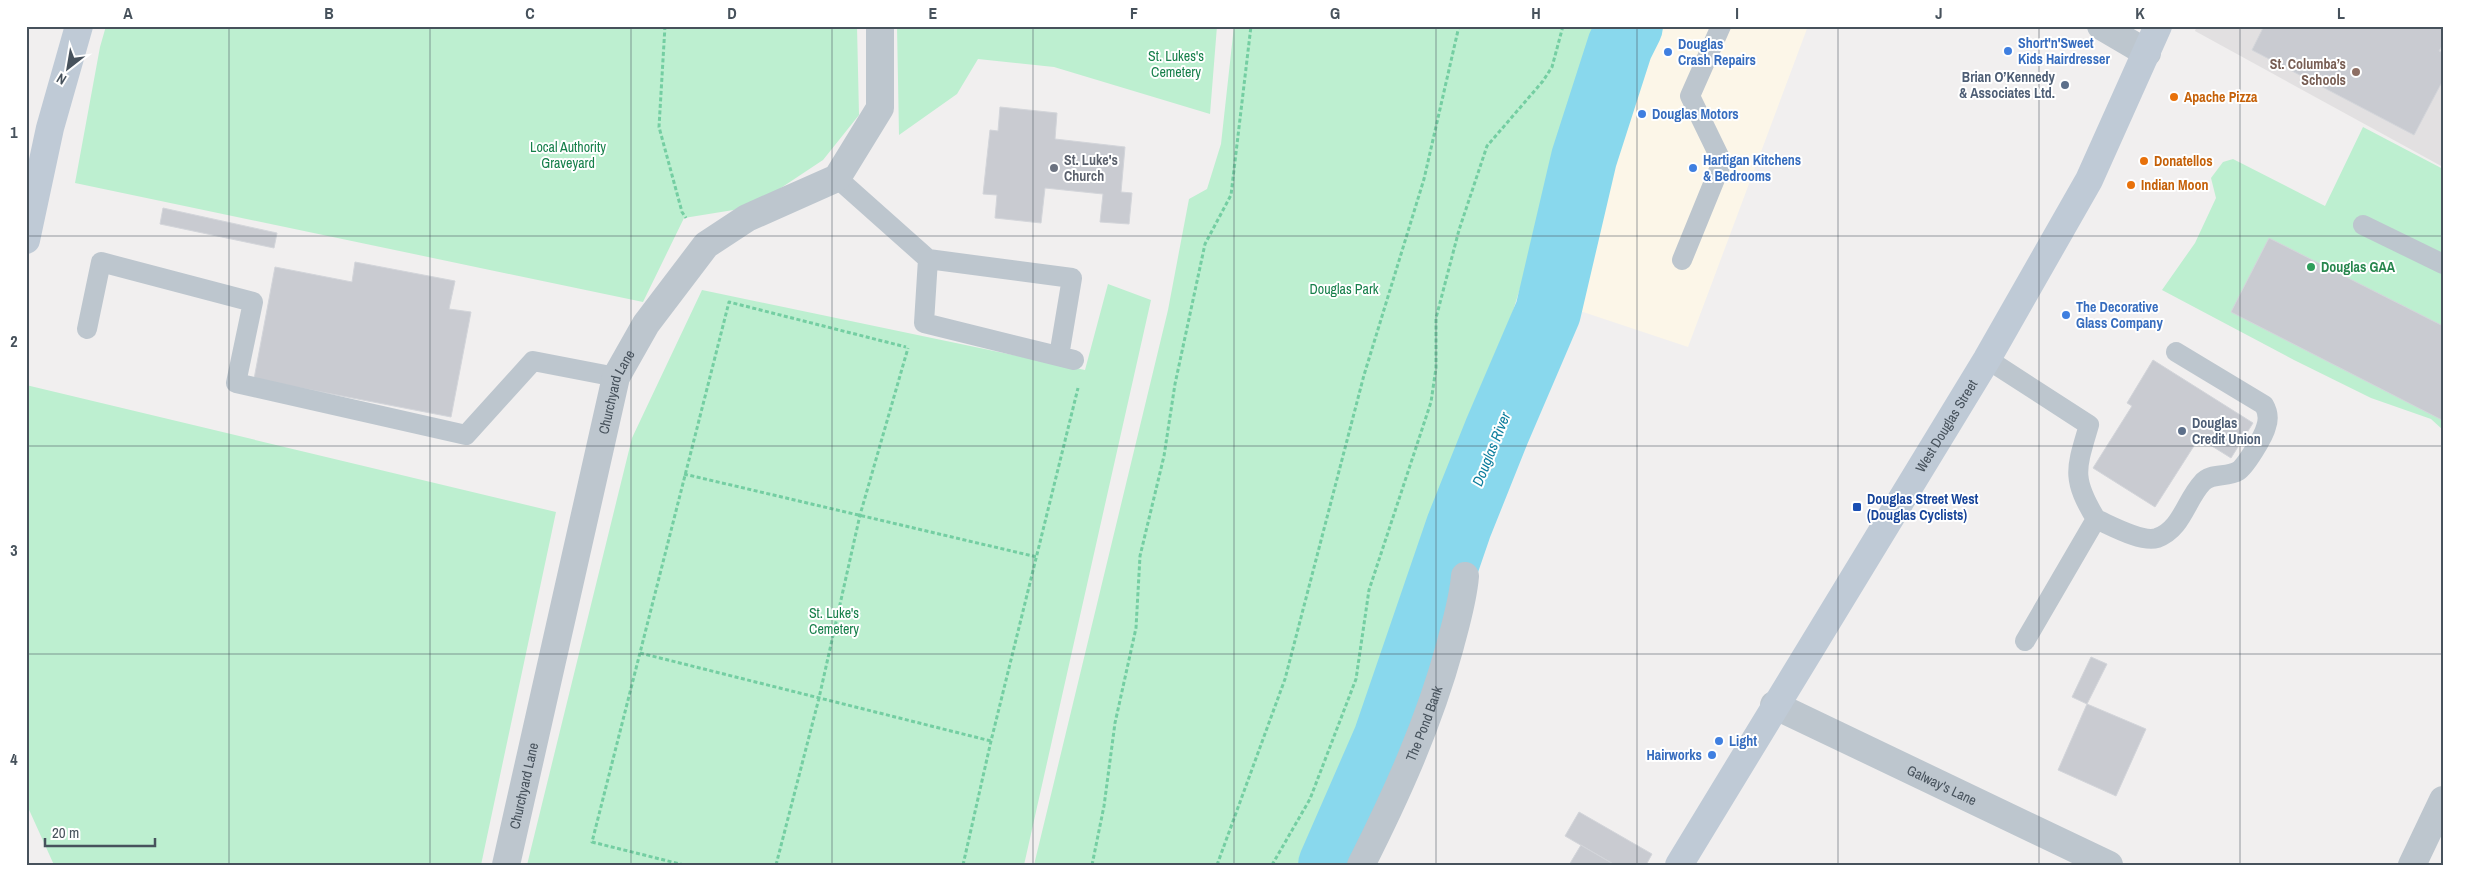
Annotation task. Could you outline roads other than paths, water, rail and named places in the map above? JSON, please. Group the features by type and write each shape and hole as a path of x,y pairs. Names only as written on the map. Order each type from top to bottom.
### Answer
{"main road":[{"path":"26,240 50,128 79,26"},
{"name":"West Douglas Street","path":"1679,865 1774,705 1987,359 2089,180 2158,26"}],"street":[{"path":"837,178 880,108 880,26"},
{"path":"2101,26 2147,53"},
{"name":"Churchyard Lane","path":"506,865 616,377 646,324 706,245 748,218 837,178"},
{"name":"The Pond Bank","path":"1361,865 1396,795 1437,695 1464,596 1465,576"},
{"name":"Galway's Lane","path":"1774,705 2109,865"},
{"path":"2412,865 2443,800"}],"lane":[{"path":"1682,260 1722,162 1690,96 1720,26"},
{"path":"837,178 928,259 1072,278 1066,358 924,323 928,259"},
{"path":"2363,225 2443,264"},
{"path":"87,329 101,262 253,302 236,383 466,435 533,361 616,377"},
{"path":"1987,359 2089,425 2078,464 2078,485 2096,519 2142,538 2156,538 2177,523 2203,482 2211,477 2235,473 2242,468 2266,428 2268,410 2264,405 2176,352"},
{"path":"2026,641 2096,519"}],"waterway":[{"name":"Douglas River","path":"1331,865 1386,739 1459,526 1548,312 1584,158 1620,46 1630,26"}],"place":[{"name":"Short'n'Sweet Kids Hairdresser","path":"2008,51"},
{"name":"Douglas Crash Repairs","path":"1668,52"},
{"name":"St. Columba’s Schools","path":"2356,72"},
{"name":"Brian O’Kennedy & Associates Ltd.","path":"2065,85"},
{"name":"Apache Pizza","path":"2174,97"},
{"name":"Douglas Motors","path":"1642,114"},
{"name":"Donatellos","path":"2144,161"},
{"name":"St. Luke's Church","path":"1054,168"},
{"name":"Hartigan Kitchens & Bedrooms","path":"1693,168"},
{"name":"Indian Moon","path":"2131,185"},
{"name":"Douglas GAA","path":"2311,267"},
{"name":"The Decorative Glass Company","path":"2066,315"},
{"name":"Douglas Credit Union","path":"2182,431"},
{"name":"Douglas Street West (Douglas Cyclists)","path":"1857,507"},
{"name":"Light","path":"1719,741"},
{"name":"Hairworks","path":"1712,755"}],"park label":[{"name":"St. Lukes's Cemetery","path":"1176,64"},
{"name":"Local Authority Graveyard","path":"568,156"},
{"name":"Douglas Park","path":"1344,289"},
{"name":"St. Luke's Cemetery","path":"834,622"}]}
